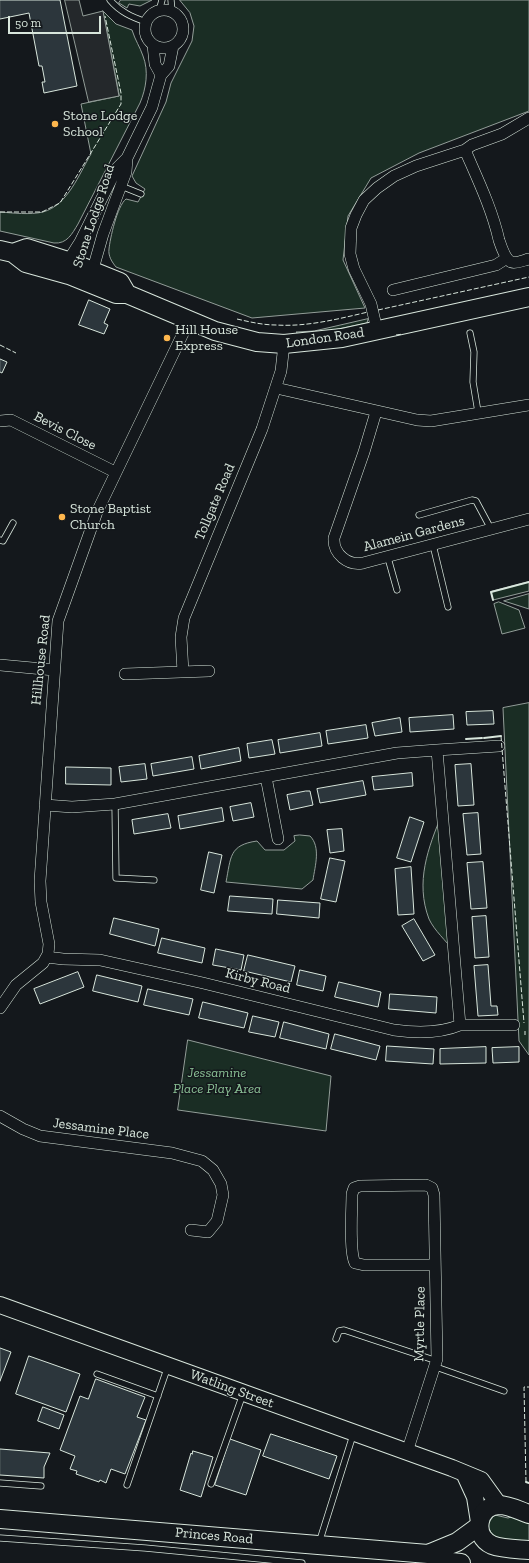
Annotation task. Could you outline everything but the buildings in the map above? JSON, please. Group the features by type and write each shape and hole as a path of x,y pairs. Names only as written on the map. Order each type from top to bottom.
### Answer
{"main road":[{"name":"London Road","path":"6,251 26,263 68,268 90,276 120,282 127,294 189,321 231,336 257,342 284,344 316,342 529,297"},
{"name":"Watling Street","path":"0,1305 464,1473 481,1480 499,1505"},
{"path":"464,1473 475,1497 479,1524 483,1538 494,1546 529,1550"},
{"name":"Princes Road","path":"428,1554 457,1542 479,1524 482,1514 487,1509 499,1505"},
{"path":"499,1505 529,1514"},
{"name":"Princes Road","path":"0,1519 428,1554 451,1562 461,1563"}],"street":[{"path":"172,12 160,5 146,22 145,32 150,42 154,45 160,48 173,46"},
{"name":"Stone Lodge Road","path":"68,268 117,168 127,158 152,107 161,75 169,66 173,46 181,39 183,29 180,19 172,12"},
{"path":"154,45 155,64 161,75"},
{"path":"376,330 369,299 350,258 350,234 356,215 370,194 389,180 416,166 465,150 472,145 502,134 529,118"},
{"path":"465,150 490,209 500,244 507,258 511,262 529,259"},
{"name":"Stone Lodge Road","path":"90,276 100,242 126,172 127,158"},
{"path":"393,290 496,266 507,258"},
{"name":"Hillhouse Road","path":"47,957 49,944 41,906 40,885 57,629 62,606 94,518 189,321"},
{"name":"Tollgate Road","path":"183,672 181,637 184,618 253,450 276,388 284,359 284,344"},
{"path":"276,388 376,412 431,420 529,405"},
{"name":"Alamein Gardens","path":"376,412 364,452 338,525 334,543 340,556 355,564 388,558 529,519"},
{"name":"Bevis Close","path":"0,421 11,420 115,472"},
{"path":"0,665 54,670"},
{"path":"125,674 209,671"},
{"path":"45,805 72,807 115,804 397,753 499,746"},
{"path":"437,750 460,1025"},
{"path":"266,777 278,839"},
{"path":"0,1008 16,985 42,964 47,957"},
{"name":"Kirby Road","path":"47,957 100,960 203,983 388,1029 413,1032 446,1031 460,1025 514,1025"},
{"name":"Jessamine Place","path":"0,1116 23,1129 40,1136 172,1153 202,1161 213,1170 221,1184 223,1195 217,1221 208,1232 190,1230"},
{"name":"Myrtle Place","path":"407,1452 436,1364 436,1265 434,1195 431,1187 426,1185 360,1186 354,1188 352,1194 352,1243 353,1256 356,1263 364,1265 436,1265"}],"lane":[{"path":"110,0 115,6 129,16 146,22"},
{"name":"Stone Lodge Road","path":"171,0 172,12"},
{"path":"121,186 141,194"},
{"path":"470,333 474,352 473,382 478,412"},
{"path":"419,515 472,500 479,503 491,529"},
{"path":"0,540 2,541 13,523"},
{"path":"433,546 448,606"},
{"path":"388,558 397,590"},
{"path":"115,804 116,878 154,880"},
{"path":"336,1339 340,1331 344,1330 504,1391"},
{"path":"127,1485 168,1366"},
{"path":"97,1374 158,1396"},
{"path":"211,1484 243,1393"},
{"path":"319,1545 354,1432"},
{"path":"0,1483 41,1486"},
{"path":"0,1538 145,1548 302,1563"}],"green space":[{"path":"121,0 152,0 140,6 129,4 127,8 119,3"},
{"path":"180,0 529,0 529,111 419,153 371,178 348,216 343,260 365,308 252,318 116,267 109,254 114,223 120,208 126,199 138,202 145,189 136,183 132,176 166,102 171,83 192,41 194,26 190,13"},
{"path":"103,11 116,24 132,30 142,53 145,62 146,74 144,92 140,103 78,224 69,238 59,243 54,243 0,231 0,212 27,214 43,212 52,208 66,196 91,154 81,104 119,96"},
{"path":"368,319 367,323 309,335 301,336 296,332 314,331"},
{"path":"529,582 529,591 493,600 491,592"},
{"path":"529,594 529,609 504,601"},
{"path":"499,602 519,610 525,628 502,634 494,604"},
{"path":"529,703 529,1055 519,1041 503,708"},
{"path":"442,814 454,951 431,923 425,905 423,892 423,878 428,852"},
{"path":"294,836 310,836 313,840 316,851 316,863 313,880 302,889 226,882 231,859 236,849 248,843 257,841 265,850 284,850 295,841"},
{"name":"Jessamine Place Play Area","path":"188,1040 331,1076 326,1131 178,1110"},
{"path":"495,1515 508,1518 511,1517 529,1523 529,1543 504,1542 495,1537 487,1525"}],"shaded area":[{"path":"65,0 79,0 83,16 103,11 119,96 89,102"}],"fence":[{"path":"0,212 42,212 60,203 121,104 121,93 105,16"},
{"path":"378,310 529,277"},
{"path":"237,319 266,324 299,325 322,322 368,312"},
{"path":"396,335 403,334"},
{"path":"0,345 16,353"},
{"path":"501,736 524,1023"},
{"path":"526,1482 524,1387 529,1387"}],"wall":[{"path":"493,600 491,592 529,582"},
{"path":"484,738 501,736"},
{"path":"466,739 482,738"}],"place":[{"name":"Stone Lodge School","path":"55,124"},
{"name":"Hill House Express","path":"167,338"},
{"name":"Stone Baptist Church","path":"62,517"}]}
